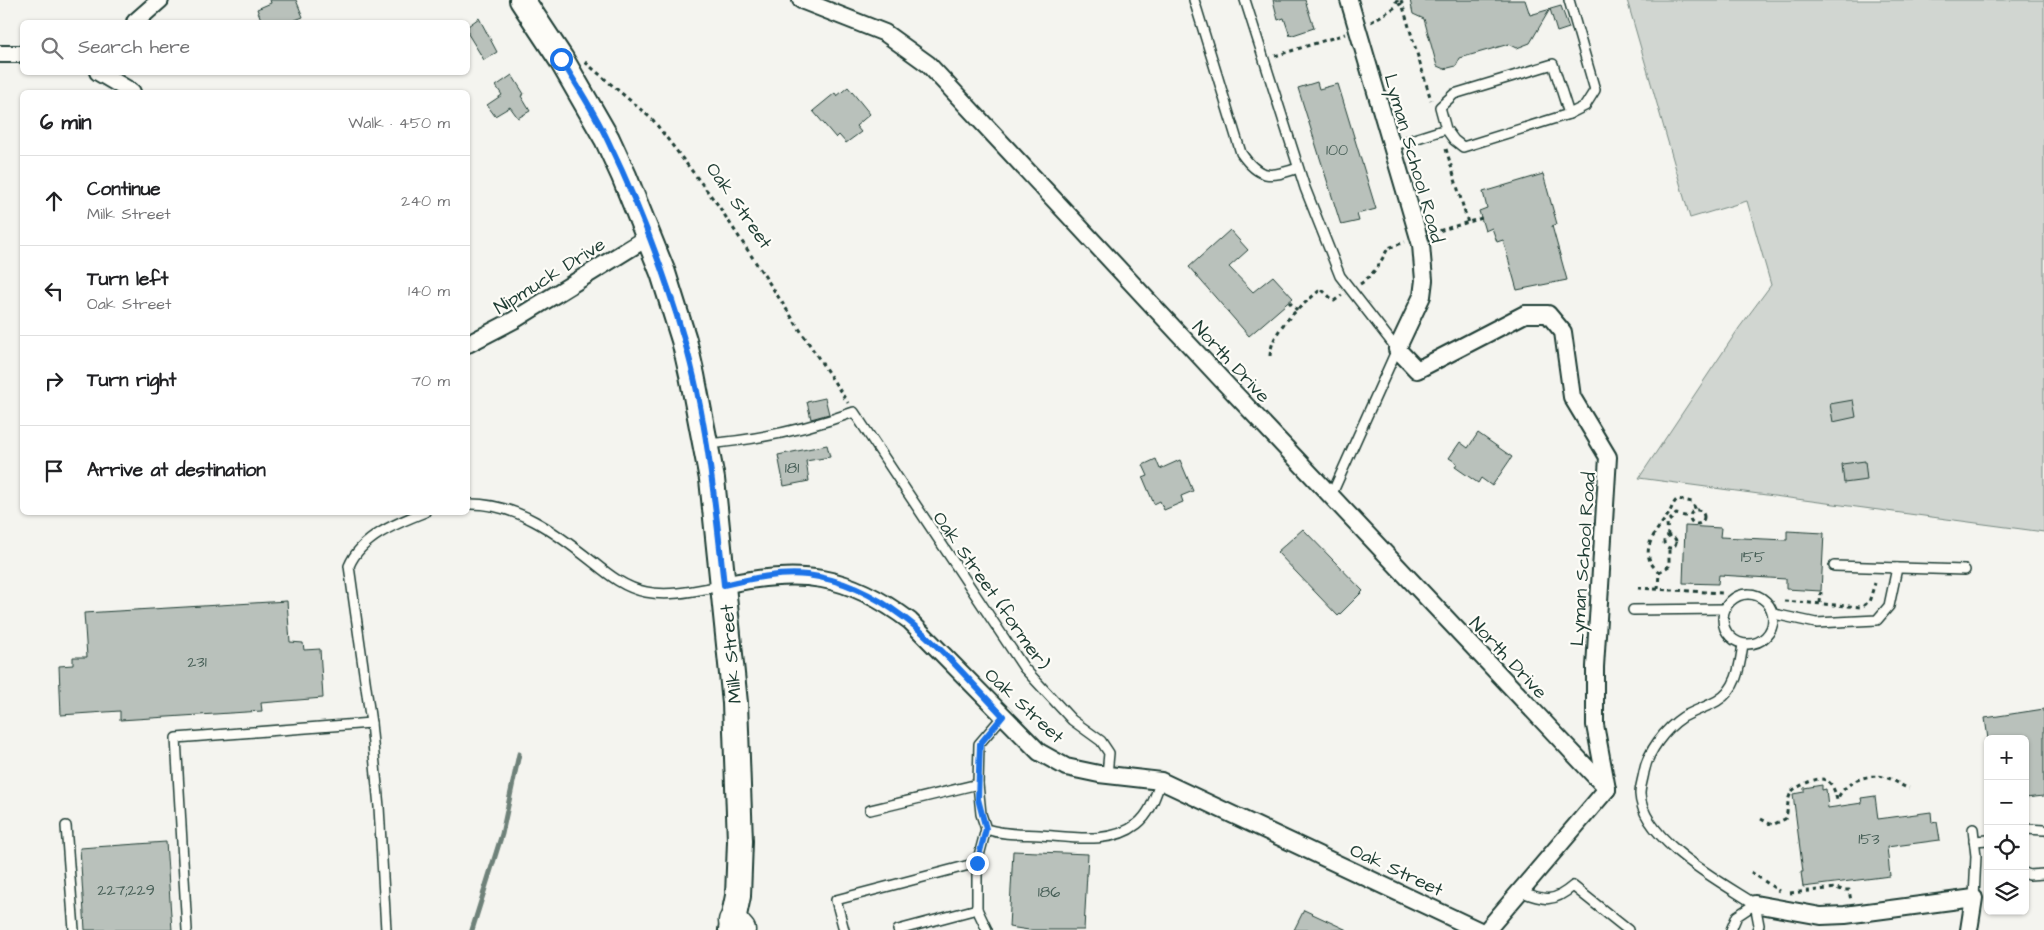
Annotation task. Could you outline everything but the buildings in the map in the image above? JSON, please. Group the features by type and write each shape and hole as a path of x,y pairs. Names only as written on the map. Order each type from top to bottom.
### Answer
{"main road":[{"name":"Milk Street","path":"526,1 607,140 650,236 684,340 706,444 724,585 735,703 740,818 740,869 735,927"}],"street":[{"path":"137,20 160,0"},
{"name":"North Drive","path":"801,0 885,33 928,64 1607,789"},
{"name":"Lyman School Road","path":"1349,0 1392,146 1412,240 1423,262 1422,296 1397,349 1417,370 1525,314 1548,314 1563,332 1572,397 1608,457 1595,667 1595,725 1607,789"},
{"path":"0,54 20,54"},
{"path":"103,75 129,90"},
{"name":"Nipmuck Drive","path":"470,343 514,320 650,236"},
{"name":"Oak Street","path":"724,585 747,580 806,575 864,591 910,621 1039,752 1066,767 1107,775 1162,781 1478,930"},
{"path":"1487,930 1607,789"},
{"path":"1755,904 1800,914 1821,916 1852,914 1974,898 1969,930"}],"lane":[{"path":"1194,0 1241,153 1251,166 1266,175 1280,174 1298,168"},
{"path":"1244,0 1298,168 1340,276 1397,349 1331,496"},
{"path":"1569,0 1595,90 1585,106 1569,114 1463,147 1454,140 1446,129 1440,107 1454,94 1553,64 1569,114"},
{"path":"1392,146 1446,129"},
{"path":"706,444 799,429 854,412"},
{"name":"Oak Street (former)","path":"854,412 1024,668 1072,720 1101,741 1109,753 1107,775"},
{"path":"470,504 493,506 522,514 550,530 618,582 645,592 685,591 724,585"},
{"path":"386,930 380,824 371,722 349,566 362,546 396,525 418,515"},
{"path":"1834,566 1965,570"},
{"path":"1774,614 1816,623 1877,620 1888,606 1897,568"},
{"path":"1751,594 1766,600 1774,614 1774,622 1766,637 1752,645 1743,644 1730,637 1723,624 1725,609 1735,597 1751,594"},
{"path":"1632,610 1725,609"},
{"path":"1743,644 1738,676 1720,699 1682,718 1659,740 1646,760 1640,794 1644,809 1657,831 1676,852 1755,904 1759,924 1757,930"},
{"path":"987,930 977,908 977,863 986,829 981,814 978,784 980,744 1003,716"},
{"path":"187,930 176,738 371,722"},
{"path":"986,829 1013,834 1082,838 1124,832 1137,824 1149,811 1162,781"},
{"path":"870,810 978,784"},
{"path":"66,826 74,930"},
{"path":"1973,828 1974,898"},
{"path":"2029,829 2044,830"},
{"path":"1974,841 1984,840"},
{"path":"844,930 836,900 977,863"},
{"path":"2029,875 2044,874"},
{"path":"1519,891 1543,900 1560,897 1573,886 1628,930"},
{"path":"1731,930 1737,916 1755,904"},
{"path":"898,930 977,908"}],"path":[{"path":"1262,60 1358,31 1402,3 1393,0"},
{"path":"1342,36 1344,45"},
{"name":"Oak Street","path":"561,59 572,57 592,66 653,120 718,204 854,412"},
{"path":"1270,356 1277,333 1297,310 1321,289 1334,301 1366,280 1380,264 1388,248 1482,218"},
{"path":"1401,233 1412,240"},
{"path":"1407,251 1412,240"},
{"path":"1289,302 1297,310"},
{"path":"1658,590 1659,572 1648,559 1647,548 1654,532 1678,499 1692,502 1696,510 1704,514 1702,523 1692,523 1689,517"},
{"path":"1689,517 1696,510"},
{"path":"1668,536 1667,523 1671,518 1676,514 1689,517"},
{"path":"1668,536 1674,537 1676,541 1674,547 1669,548 1663,544 1664,538 1668,536"},
{"path":"1659,572 1669,566 1669,548"},
{"path":"1784,601 1861,607 1869,602 1876,583"},
{"path":"1638,588 1723,593"},
{"path":"1820,603 1821,592"},
{"path":"1761,819 1772,825 1785,819 1789,796 1792,790 1818,778 1825,780 1834,789 1837,800 1849,783 1880,776 1909,788"},
{"path":"1751,872 1778,891 1789,894 1837,888 1849,890 1852,914"}],"shaded area":[{"path":"1627,0 2044,0 2044,532 1639,478 1739,328 1771,285 1747,201 1690,218"}],"waterway":[{"path":"472,930 502,834 519,754"}],"route":[{"path":"561,59 607,140 624,176 650,236 684,340 712,479 724,585 779,576 806,575 864,591 910,621 932,641 1003,716 980,744 978,799 986,829 977,863"}]}
